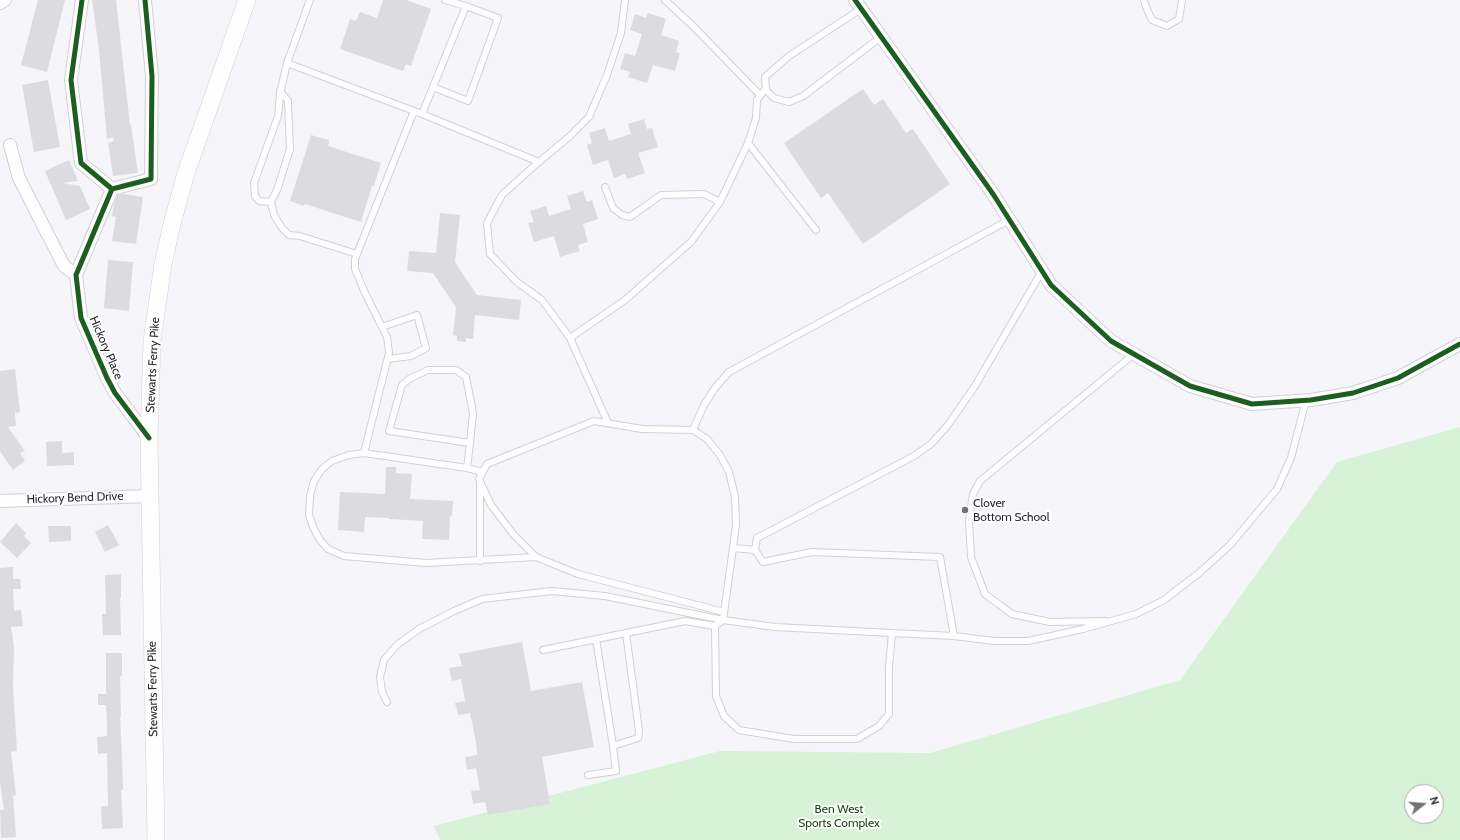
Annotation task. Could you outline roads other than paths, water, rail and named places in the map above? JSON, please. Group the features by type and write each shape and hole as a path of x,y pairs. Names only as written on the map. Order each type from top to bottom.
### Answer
{"main road":[{"name":"Stewarts Ferry Pike","path":"156,840 149,438 152,341 163,264 186,173 247,0"}],"street":[{"path":"0,3 5,0"},
{"path":"82,0 71,80 81,163 112,189 151,179 152,76 145,0"},
{"path":"858,4 993,194 1052,285 1111,341 1190,386 1252,404 1306,400 1353,393 1398,378 1460,344"},
{"path":"10,145 19,178 64,266 76,275"},
{"name":"Hickory Place","path":"112,189 76,275 81,318 115,393 149,438"},
{"name":"Hickory Bend Drive","path":"0,501 151,496"}],"lane":[{"path":"271,202 259,201 254,196 254,183 278,116 280,91 287,63 310,0"},
{"path":"433,87 468,101 498,18 445,0"},
{"path":"608,424 570,338 542,300 517,282 490,254 487,223 502,195 538,162 570,136 589,117 607,75 618,40 625,0"},
{"path":"665,0 693,26 760,95"},
{"path":"1144,0 1152,20 1167,26 1179,19 1182,0"},
{"path":"858,4 783,61 765,77 766,88 774,98 789,102 804,96 881,37"},
{"path":"422,114 466,6"},
{"path":"287,63 422,114 538,162"},
{"path":"570,338 626,300 691,242 720,202 748,143 756,118 757,100 766,88"},
{"path":"280,91 288,100 290,149 271,202 274,215 282,228 289,235 300,236 357,254"},
{"path":"364,454 389,353 387,337 364,293 355,269 355,259 414,111"},
{"path":"748,143 816,230"},
{"path":"605,187 613,208 622,215 630,217 661,195 704,194 720,202"},
{"path":"693,430 704,405 714,388 729,372 1009,220"},
{"path":"954,636 940,557 812,552 763,562 755,550 756,538 914,456 931,444 948,425 975,386 1042,271"},
{"path":"382,327 417,315 426,348 411,356 388,359"},
{"path":"1113,621 1050,622 1012,614 986,594 971,556 969,520 973,494 980,481 1134,354"},
{"path":"467,468 470,443 473,413 466,377 456,370 428,370 409,379 402,385 389,431 470,443"},
{"path":"387,702 382,692 380,677 384,660 397,645 419,629 454,611 482,599 552,591 605,596 723,620 775,627 954,636 994,641 1028,641 1083,629 1136,614 1164,600 1199,573 1230,545 1277,489 1291,458 1306,400"},
{"path":"480,561 480,480 487,464 594,422 642,429 693,430 707,439 720,455 728,472 735,497 736,524 723,620 715,626 685,621 542,650"},
{"path":"483,472 467,468 364,454 349,455 332,461 322,469 314,481 310,496 309,515 320,540 328,549 344,556 426,563 536,557"},
{"path":"480,480 491,505 514,535 536,557 578,574 724,612"},
{"path":"733,548 755,550"},
{"path":"715,626 716,696 724,716 739,730 794,739 857,739 879,726 889,714 889,667 892,633"},
{"path":"613,746 638,738 639,731 626,633"},
{"path":"588,775 616,771 596,639"}],"place":[{"name":"Clover Bottom School","path":"965,510"}],"park label":[{"name":"Ben West Sports Complex","path":"839,816"}]}
